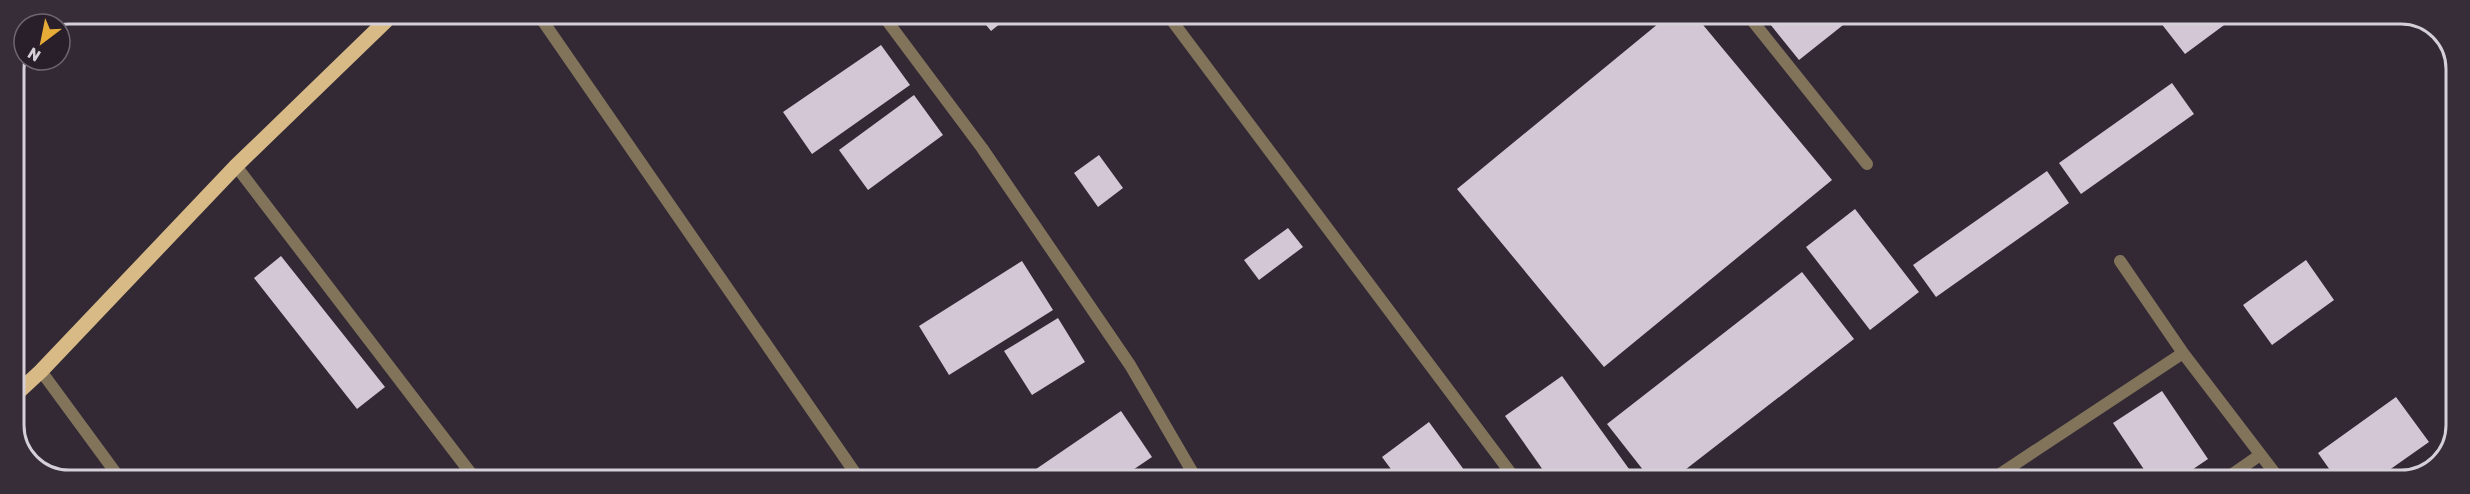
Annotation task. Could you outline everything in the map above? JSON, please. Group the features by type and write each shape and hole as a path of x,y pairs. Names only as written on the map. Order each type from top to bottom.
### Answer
{"main road":[{"path":"24,387 236,166 377,24"}],"street":[{"path":"545,24 853,470"},
{"path":"889,24 982,148 1124,355 1191,470"},
{"path":"1174,24 1509,470"},
{"path":"1755,24 1867,164"},
{"path":"236,166 468,470"},
{"path":"2120,261 2183,353 2272,470"},
{"path":"2006,470 2183,353"},
{"path":"41,371 114,470"},
{"path":"2238,470 2260,455"}],"building":[{"path":"985,24 1000,24 991,31"},
{"path":"1658,24 1702,24 1832,180 1604,367 1457,189"},
{"path":"1770,24 1844,24 1799,60"},
{"path":"2162,24 2226,24 2185,54"},
{"path":"881,45 910,85 812,154 783,112"},
{"path":"2172,83 2194,114 2081,194 2059,163"},
{"path":"914,95 943,135 868,190 839,150"},
{"path":"1099,155 1123,188 1098,207 1074,173"},
{"path":"2047,171 2069,203 1936,297 1913,265"},
{"path":"1855,209 1919,292 1870,330 1806,247"},
{"path":"1288,228 1303,247 1259,280 1244,260"},
{"path":"281,256 385,387 357,409 254,278"},
{"path":"2306,260 2334,300 2272,345 2243,305"},
{"path":"1022,261 1053,310 949,375 919,326"},
{"path":"1802,272 1854,339 1685,470 1643,470 1607,424"},
{"path":"1058,318 1085,362 1032,395 1004,351"},
{"path":"1562,376 1630,470 1543,470 1505,416"},
{"path":"2162,391 2208,459 2192,470 2144,470 2113,423"},
{"path":"2396,397 2429,442 2389,470 2330,470 2318,453"},
{"path":"1121,411 1152,457 1133,470 1035,470"},
{"path":"1429,422 1464,470 1392,470 1382,457"}]}
